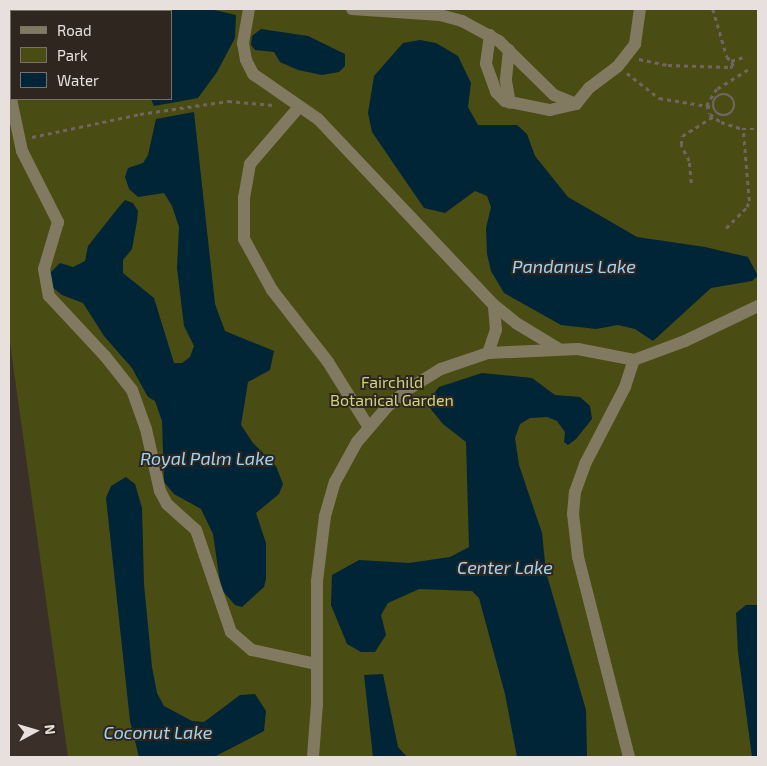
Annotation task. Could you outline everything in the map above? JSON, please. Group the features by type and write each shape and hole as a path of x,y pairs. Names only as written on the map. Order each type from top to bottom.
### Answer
{"lane":[{"path":"249,9 243,43 249,68 258,78 318,119 494,305 516,323 560,349"},
{"path":"352,9 440,15 462,21 490,35 509,50 554,95 576,104"},
{"path":"490,35 486,64 496,92 510,103 550,110 576,104 589,88 618,66 637,40 640,9"},
{"path":"509,50 506,81 510,103"},
{"path":"11,100 18,140 58,222 45,264 47,292 113,364 132,390 146,429 160,491 167,504 196,530 228,627 246,647 316,664"},
{"path":"299,107 250,164 244,197 244,239 272,290 328,362 368,426"},
{"path":"488,352 496,330 494,305"},
{"path":"313,757 317,581 325,516 340,471 368,426 407,390 441,369 488,352 578,349 634,360 684,341 758,306"},
{"path":"629,757 580,565 573,514 576,492 585,464 625,387 634,360"}],"path":[{"path":"629,53 647,62 668,65 733,66 724,50 713,9"},
{"path":"731,61 746,56"},
{"path":"618,66 659,98 713,107"},
{"path":"748,70 713,92 708,107 713,117 743,129 758,129"},
{"path":"724,94 731,97 736,104 732,113 726,116 718,115 713,107 715,99 724,94"},
{"path":"18,140 140,114 228,101 299,107"},
{"path":"691,183 689,161 681,145 682,136 713,117"},
{"path":"726,228 747,207 749,201 743,129"}],"green space":[{"name":"Fairchild Botanical Garden","path":"9,9 758,9 758,757 68,757 9,336"}],"water":[{"path":"69,9 210,9 236,15 235,38 217,72 198,98 154,106 151,100 172,100 172,10"},
{"path":"261,29 308,36 345,54 345,66 339,72 322,75 298,70 280,62 274,52 255,50 251,45 252,36"},
{"name":"Pandanus Lake","path":"420,40 436,43 458,56 471,83 468,107 478,125 517,125 527,134 535,156 568,197 637,237 705,247 748,257 758,276 752,281 711,288 653,341 635,329 618,325 596,329 561,325 504,293 491,271 487,254 486,228 491,207 487,196 475,191 445,213 424,208 372,132 368,113 374,76 403,43"},
{"name":"Royal Palm Lake","path":"194,112 215,304 225,331 274,351 270,370 248,382 241,425 253,443 276,466 283,484 279,494 256,513 266,543 266,579 264,587 242,607 235,605 221,589 213,534 201,509 174,494 164,482 162,421 155,401 148,397 132,368 104,336 83,303 62,295 52,287 50,273 60,263 73,267 85,261 88,246 118,208 125,200 133,203 138,211 137,221 132,249 123,260 123,273 154,298 174,363 182,363 190,357 194,346 184,326 177,268 179,227 172,206 164,193 138,197 129,189 125,177 128,168 143,163 148,155 156,119"},
{"name":"Center Lake","path":"482,373 532,378 555,395 580,397 590,406 592,419 576,439 568,445 564,442 565,432 557,421 547,417 530,418 520,424 515,438 519,465 542,533 546,572 586,710 587,757 517,757 505,694 479,598 472,591 419,589 388,603 381,615 386,635 375,652 361,652 347,644 331,605 332,575 359,560 409,563 450,557 469,547 466,442 443,424 430,408 431,397 439,387"},
{"name":"Coconut Lake","path":"126,477 135,484 142,508 144,584 152,667 157,693 164,706 192,721 204,722 240,695 255,694 266,711 264,731 214,757 139,757 130,721 106,498 111,486"},
{"path":"746,605 758,605 758,757 752,757 738,652 736,613"},
{"path":"383,674 398,747 407,757 373,757 364,675"}]}
